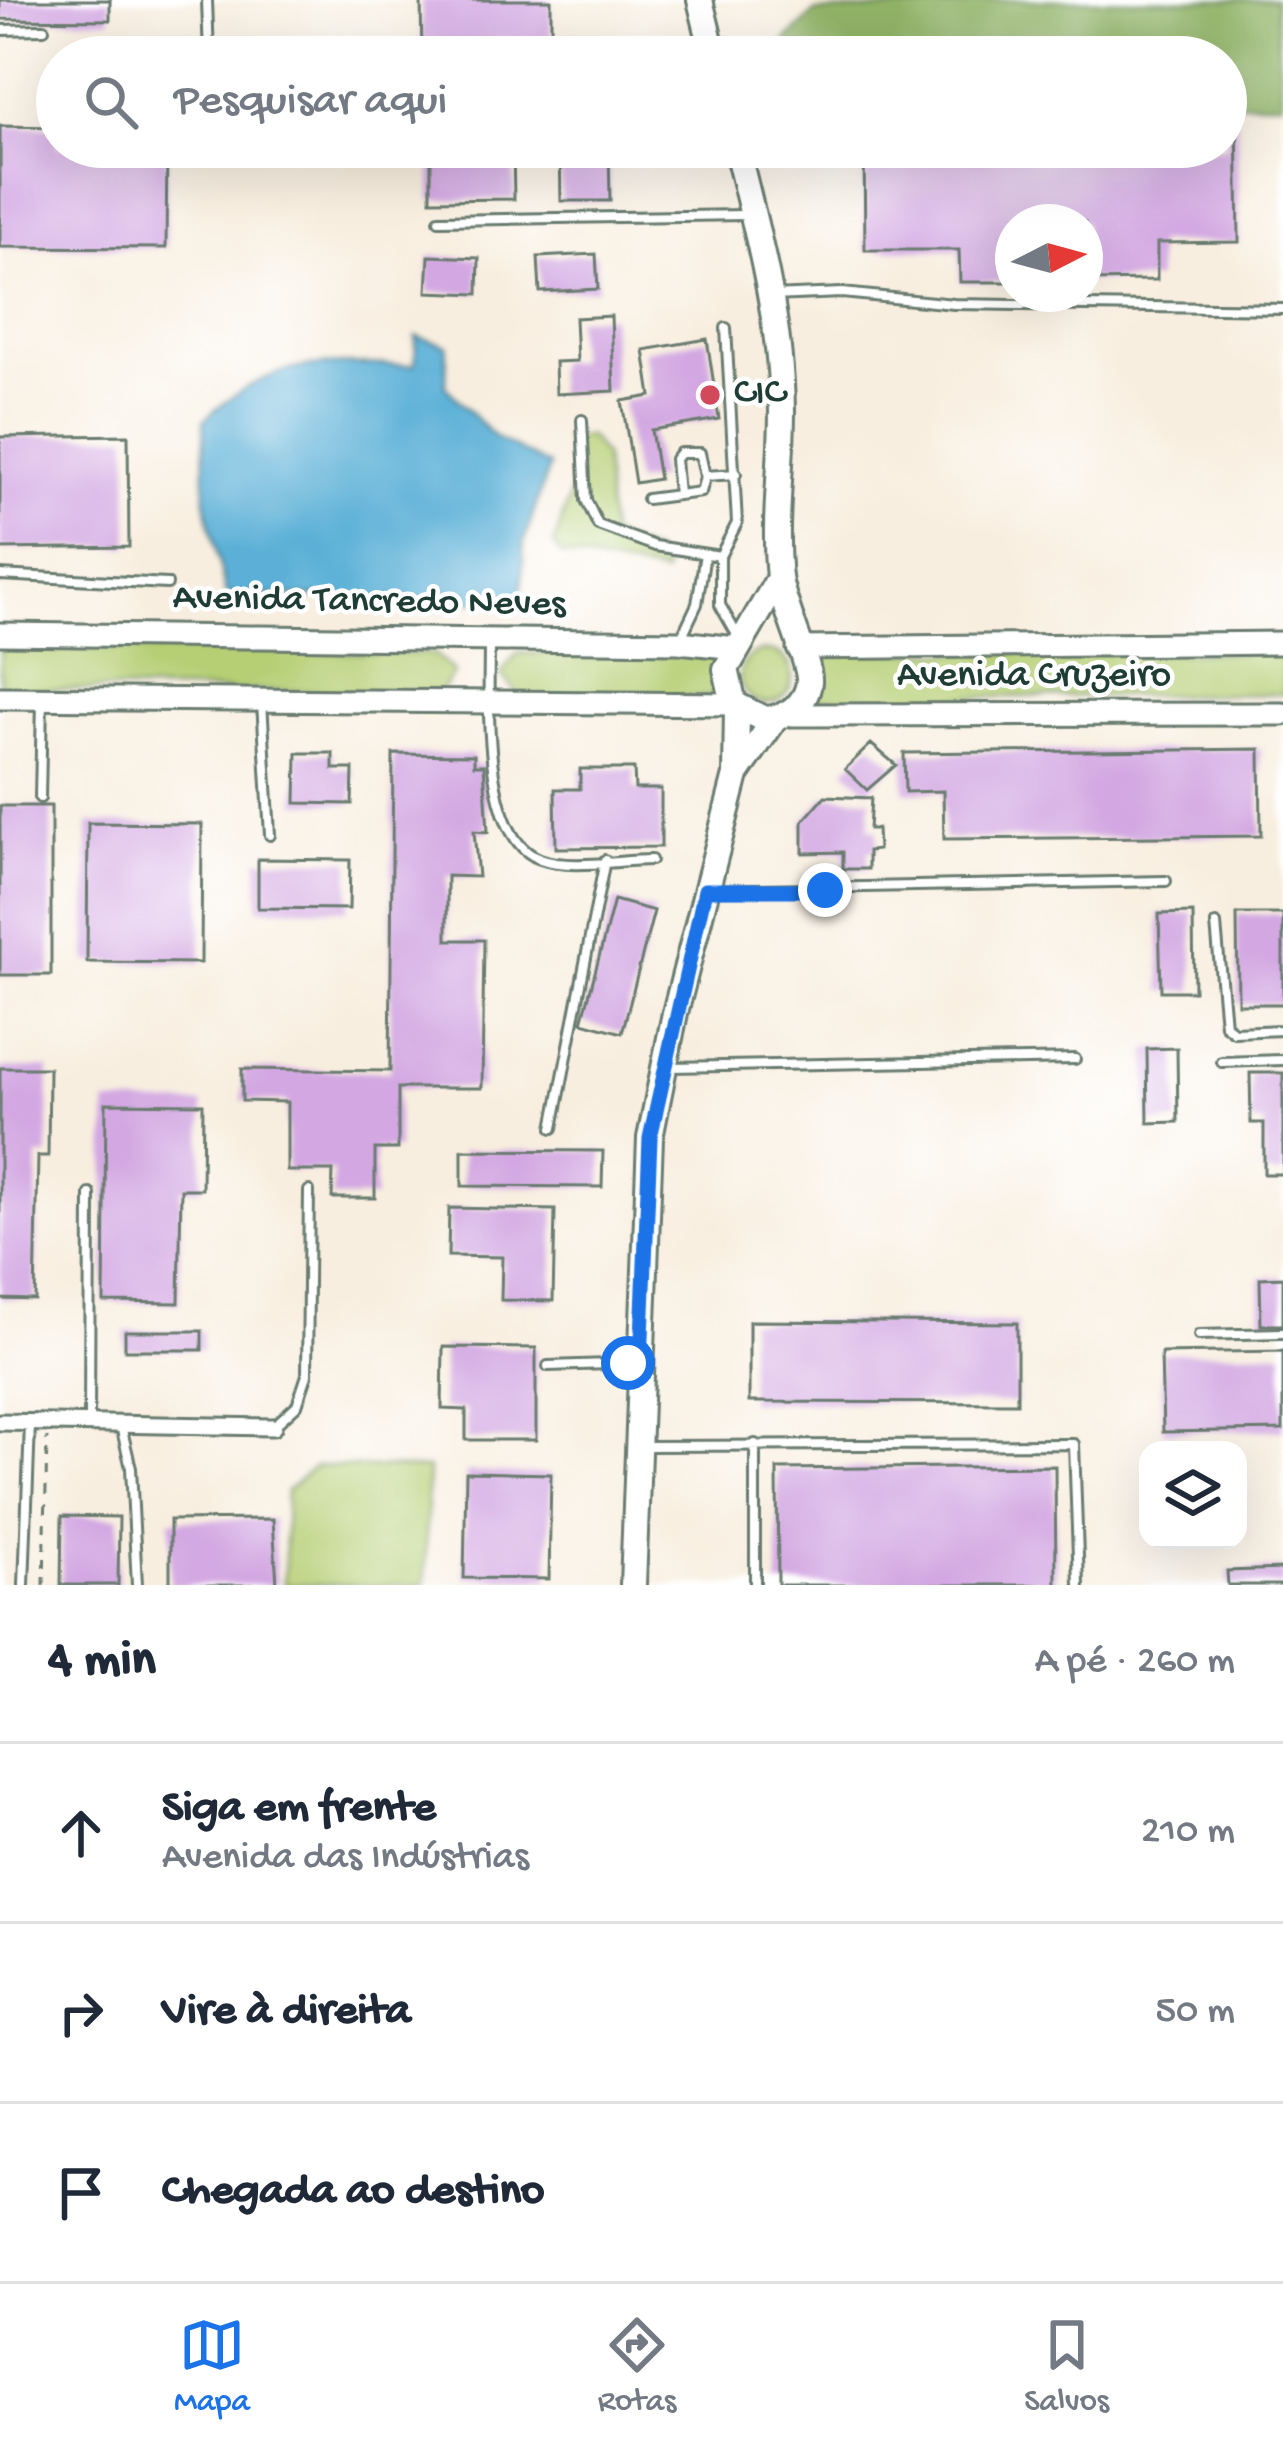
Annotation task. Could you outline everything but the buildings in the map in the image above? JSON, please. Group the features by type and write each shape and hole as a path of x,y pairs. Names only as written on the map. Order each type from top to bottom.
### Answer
{"main road":[{"path":"700,0 709,36"},
{"path":"736,775 780,717 797,707 809,683 779,578 782,408 771,296 741,168"},
{"path":"633,1585 650,1138 705,890 736,775 735,706 726,669 779,578"},
{"name":"Avenida Tancredo Neves","path":"0,634 742,644"},
{"path":"742,644 771,635 796,647"},
{"name":"Avenida Cruzeiro","path":"796,647 1283,643"},
{"path":"0,698 735,706 780,717"},
{"name":"Avenida Cruzeiro","path":"780,717 1283,714"}],"street":[{"path":"0,1422 273,1427"}],"lane":[{"path":"207,0 208,36"},
{"path":"0,30 44,29"},
{"path":"439,220 753,215"},
{"path":"771,296 842,293 954,304 1283,309"},
{"path":"726,328 737,523 720,556 722,615 742,644"},
{"path":"582,420 586,500 598,525 655,546 720,556"},
{"path":"647,499 678,495 701,492 705,476 700,453 676,454 678,495"},
{"path":"705,476 736,474"},
{"path":"679,642 697,604 705,554"},
{"path":"0,574 167,584"},
{"path":"489,642 502,822 509,833 539,859 651,860"},
{"path":"40,797 42,699"},
{"path":"262,701 269,835"},
{"path":"553,1128 605,860"},
{"path":"705,890 1166,881"},
{"path":"1216,924 1225,1025 1234,1032 1283,1030"},
{"path":"664,1067 1075,1059"},
{"path":"1222,1062 1283,1060"},
{"path":"273,1427 297,1405 307,1375 309,1191"},
{"path":"89,1424 90,1194"},
{"path":"1199,1335 1283,1333"},
{"path":"548,1366 641,1363"},
{"path":"24,1585 39,1423"},
{"path":"121,1424 130,1468 136,1585"},
{"path":"755,1444 755,1585"},
{"path":"638,1446 1074,1444 1078,1449 1079,1585"}],"path":[{"path":"39,1423 44,1585"}],"green space":[{"path":"971,0 1275,0 1282,102 1247,103 1247,36 791,36 815,12 966,6"},
{"path":"589,436 604,457 610,535 665,558 664,574 561,555 554,544 579,466 565,439"},
{"path":"0,647 435,654 454,673 440,692 0,689"},
{"path":"766,651 784,659 792,677 784,695 766,703 748,695 740,677 748,659"},
{"path":"815,652 1283,653 1283,694 815,699"},
{"path":"517,653 716,655 716,697 519,696 501,674"},
{"path":"315,1466 428,1469 425,1585 284,1585 286,1491"}],"water":[{"path":"416,336 447,345 446,387 494,437 549,466 524,542 521,603 226,594 205,500 204,420 230,398 278,373 327,365 415,365"}],"place":[{"name":"CIC","path":"710,395"}],"route":[{"path":"628,1363 641,1363 650,1138 705,890 825,890"}]}
